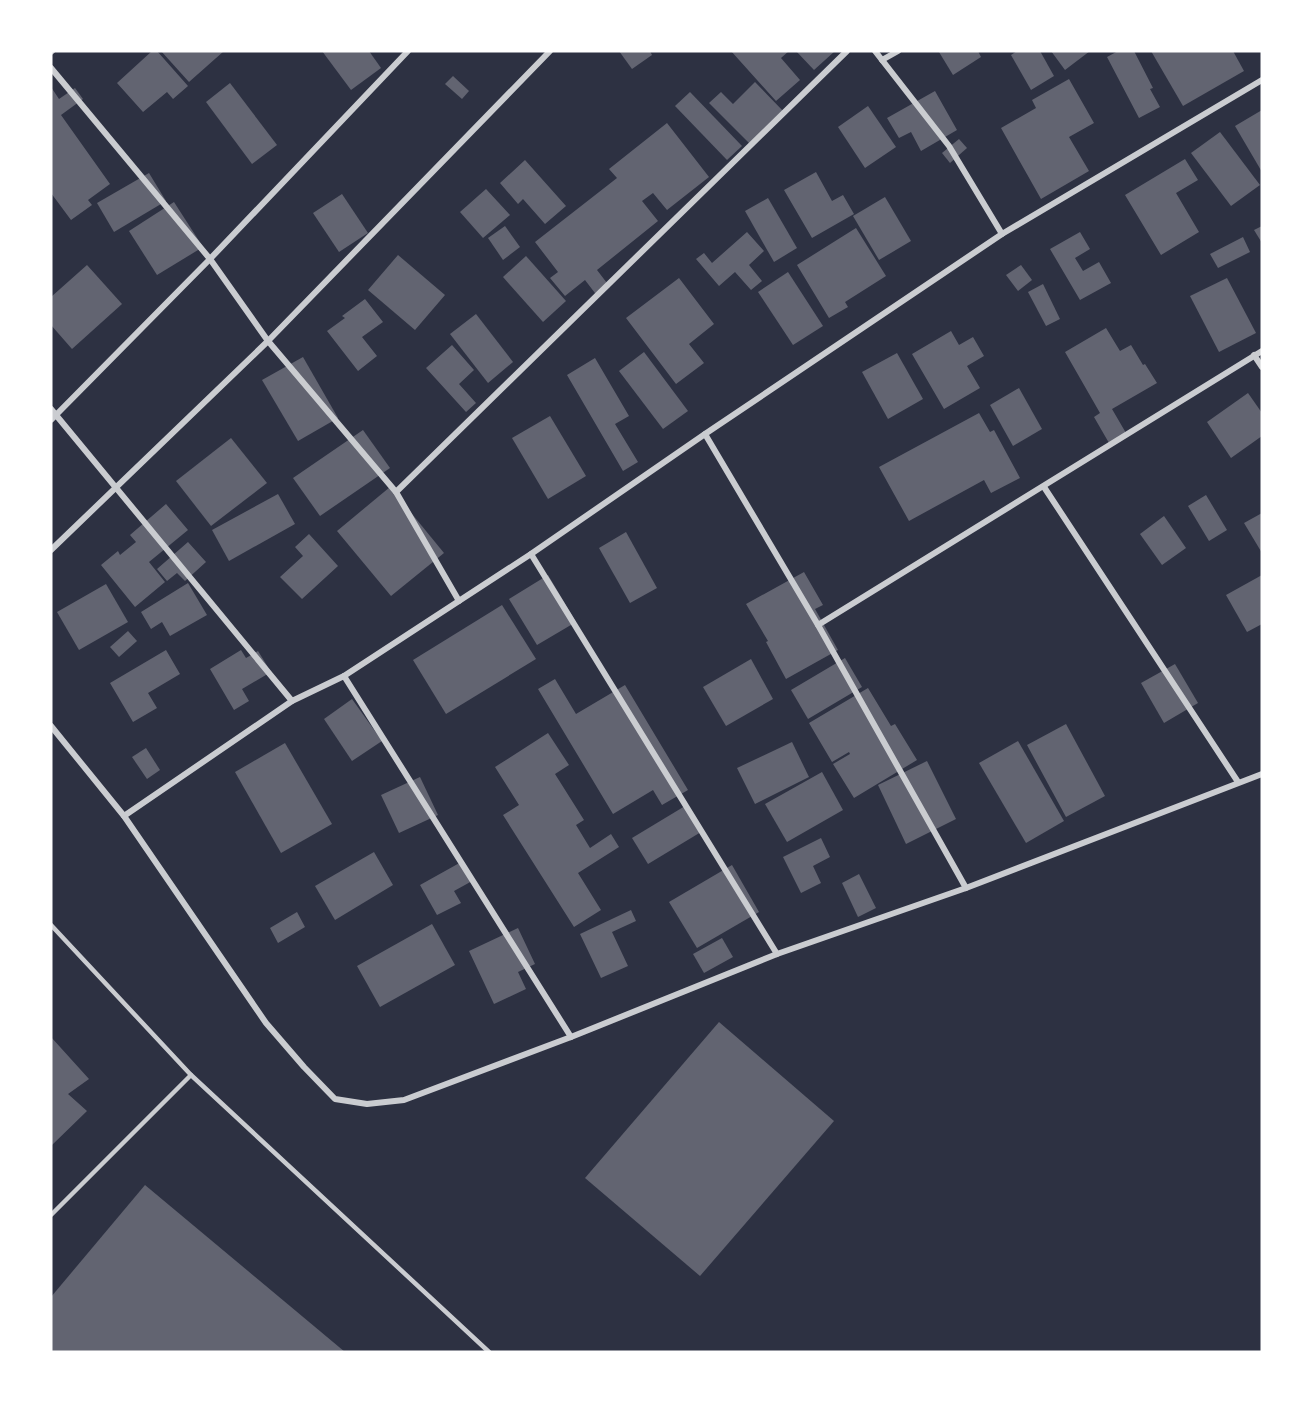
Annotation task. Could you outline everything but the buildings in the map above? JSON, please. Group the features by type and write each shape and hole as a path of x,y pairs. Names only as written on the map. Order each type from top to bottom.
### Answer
{"street":[{"path":"54,418 210,259 408,51"},
{"path":"51,550 268,341 550,51"},
{"path":"396,492 847,51"},
{"path":"875,51 949,146 1002,234"},
{"path":"882,60 898,51"},
{"path":"51,68 210,259 268,341 396,492 459,601"},
{"path":"124,816 292,701 344,675 531,554 1002,234 1262,80"},
{"path":"818,625 1262,351"},
{"path":"1254,356 1262,367"},
{"path":"51,409 54,418 116,488 292,701"},
{"path":"705,434 818,625 966,888"},
{"path":"1044,487 1238,782"},
{"path":"531,554 777,954"},
{"path":"344,675 571,1037"},
{"path":"51,726 124,816 266,1023 303,1067 335,1099 367,1104 404,1100 571,1037 777,954 966,888 1262,774"}],"lane":[{"path":"51,926 191,1075 489,1352"},
{"path":"51,1215 191,1075"}]}
